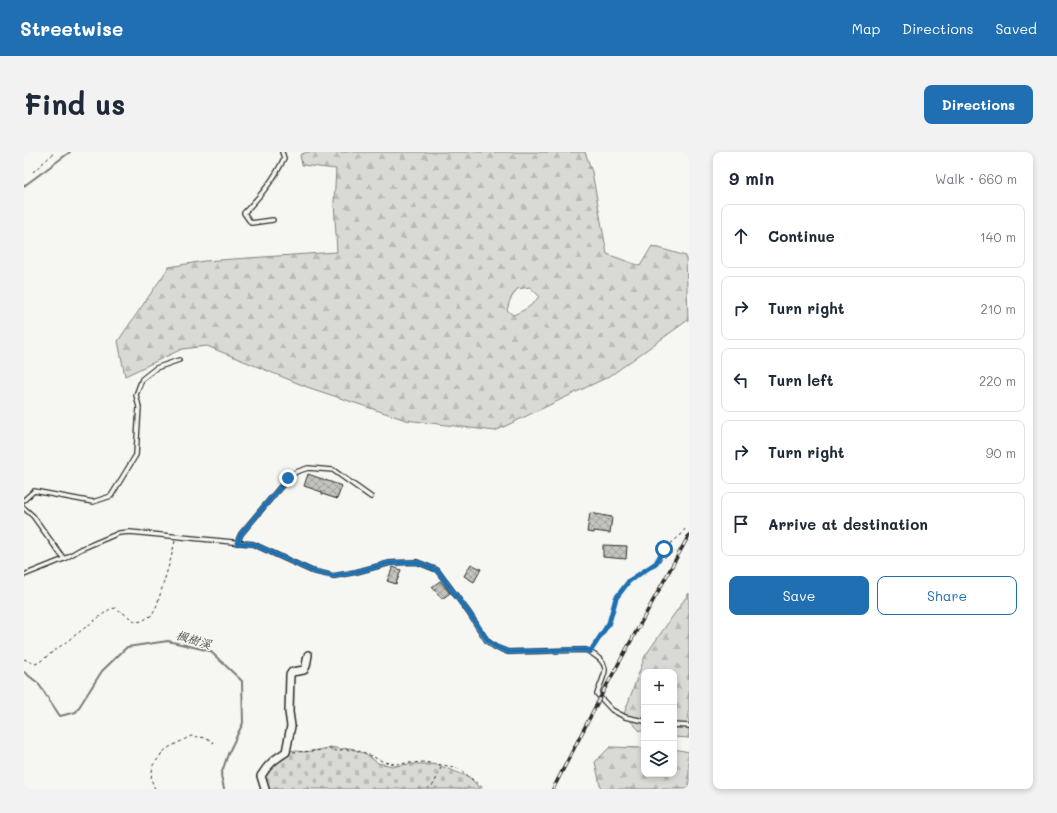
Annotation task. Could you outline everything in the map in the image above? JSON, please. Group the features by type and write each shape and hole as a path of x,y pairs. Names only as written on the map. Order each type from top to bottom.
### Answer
{"street":[{"path":"265,789 262,776 266,767 277,757 286,752 291,726 289,712 290,675 292,672 304,670 308,656"}],"lane":[{"path":"273,220 252,223 244,213 266,189 281,166 284,158 282,152"},
{"path":"24,500 34,492 93,502 111,496 136,455 139,407 136,395 142,379 156,368 178,360"},
{"path":"237,543 241,534 288,478 296,472 308,468 333,470 371,497"},
{"path":"24,508 33,516 64,559"},
{"path":"24,575 64,559 81,549 119,533 130,532 253,544 312,571 334,576 390,563 417,562 437,570 488,641 496,647 508,652 586,650 595,655 602,662 605,669 597,694 612,710 625,717 641,720"},
{"path":"677,725 689,726"}],"path":[{"path":"33,172 55,152"},
{"path":"656,563 664,549 681,536 685,529"},
{"path":"24,659 36,664 38,663 110,609 116,608 136,622 142,621 152,615 157,605 172,558 176,536"},
{"path":"590,652 609,623 616,598 629,581 675,552"},
{"path":"155,789 151,779 153,765 166,749 191,736 206,738 214,743"},
{"path":"286,752 316,751 330,748 336,751 346,749 365,753 384,762 394,764 424,762 454,767 461,770 484,789"},
{"path":"427,789 434,784 442,765"}],"green space":[{"path":"307,152 585,152 592,172 607,254 640,266 652,246 686,256 688,320 610,376 495,431 406,420 307,387 207,346 182,349 125,376 118,341 169,267 204,261 337,252 334,202 336,169 302,165 300,155","holes":["530,287 539,296 531,305 513,315 507,310 510,300 517,289"]},
{"path":"689,593 689,738 677,737 677,669 641,669 641,731 624,714 645,656"},
{"path":"330,747 341,749 350,748 366,754 378,763 393,766 411,764 438,765 469,777 481,789 263,789 262,769 277,754 287,750 305,752"},
{"path":"610,747 641,748 641,777 677,777 677,750 689,752 689,789 601,789 595,762"}],"building":[{"path":"308,474 342,486 337,499 304,486"},
{"path":"590,513 612,517 610,533 594,531 594,533 587,532"},
{"path":"603,545 627,546 626,559 603,557"},
{"path":"471,564 481,569 474,582 464,576"},
{"path":"393,567 401,570 396,584 387,581"},
{"path":"440,581 450,593 442,599 432,587"}],"waterway":[{"path":"24,186 70,152"},
{"name":"楓樹溪","path":"24,672 38,683 60,716 76,712 102,671 127,647 168,641 210,651 242,681 243,723 228,754 221,775 224,789"}],"railway":[{"path":"553,789 603,692 689,535"}],"route":[{"path":"288,478 241,534 237,543 253,544 312,571 334,576 390,563 417,562 437,570 488,641 496,647 508,652 586,650 590,652 609,623 616,598 629,581 656,563 664,549"}]}
